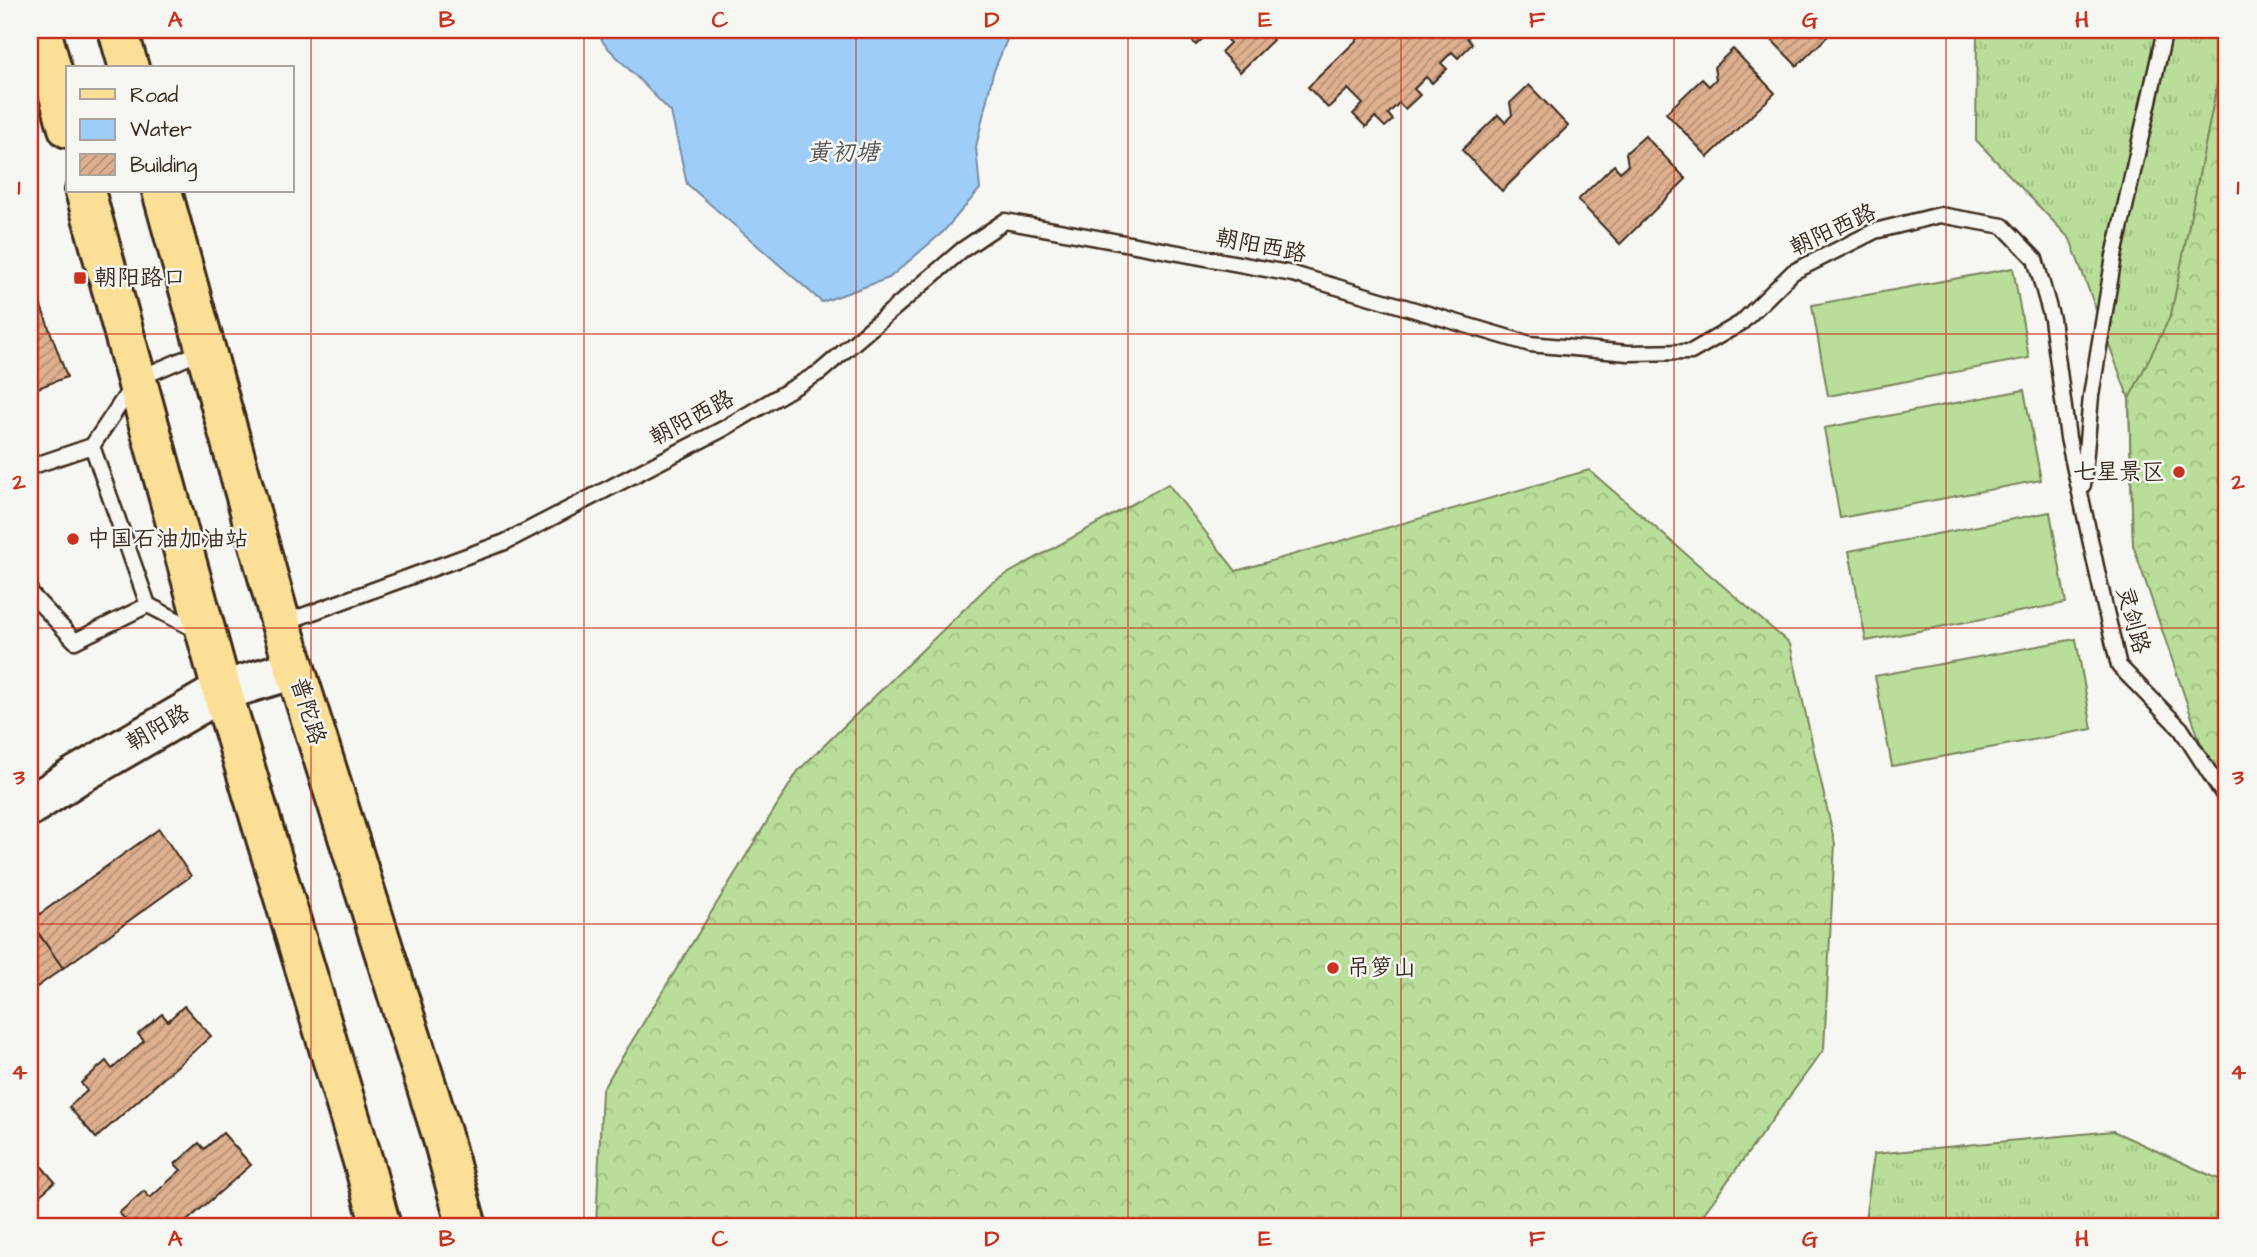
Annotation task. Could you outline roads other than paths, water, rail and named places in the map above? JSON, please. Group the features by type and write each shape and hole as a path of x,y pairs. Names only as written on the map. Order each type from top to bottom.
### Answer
{"main road":[{"path":"41,30 66,121"},
{"path":"118,30 128,66"},
{"path":"85,192 222,691 381,1227"},
{"name":"普陀路","path":"162,192 281,624 441,1132 467,1227"}],"street":[{"name":"朝阳路","path":"30,806 76,776 222,691 295,669"}],"lane":[{"path":"2082,501 2091,396 2114,256 2165,30"},
{"name":"朝阳西路","path":"281,624 505,542 723,429 820,372 962,250 1005,220 1293,274 1530,344 1628,353 1691,352 1741,323 1793,272 1875,231 1940,215 2003,226 2035,259 2039,271 2052,319 2068,438 2082,501"},
{"path":"30,467 92,446 137,379 206,349"},
{"path":"92,446 148,605 207,635"},
{"name":"灵剑路","path":"2082,501 2119,666 2180,729 2227,800"},
{"path":"30,590 75,641 148,605"}],"water":[{"name":"黄初塘","path":"596,30 1011,30 993,73 976,147 980,189 943,232 889,278 822,302 687,184 671,112 605,45"}],"place":[{"name":"朝阳路口","path":"80,278"},
{"name":"七星景区","path":"2179,472"},
{"name":"中国石油加油站","path":"73,539"},
{"name":"吊箩山","path":"1333,968"}]}
